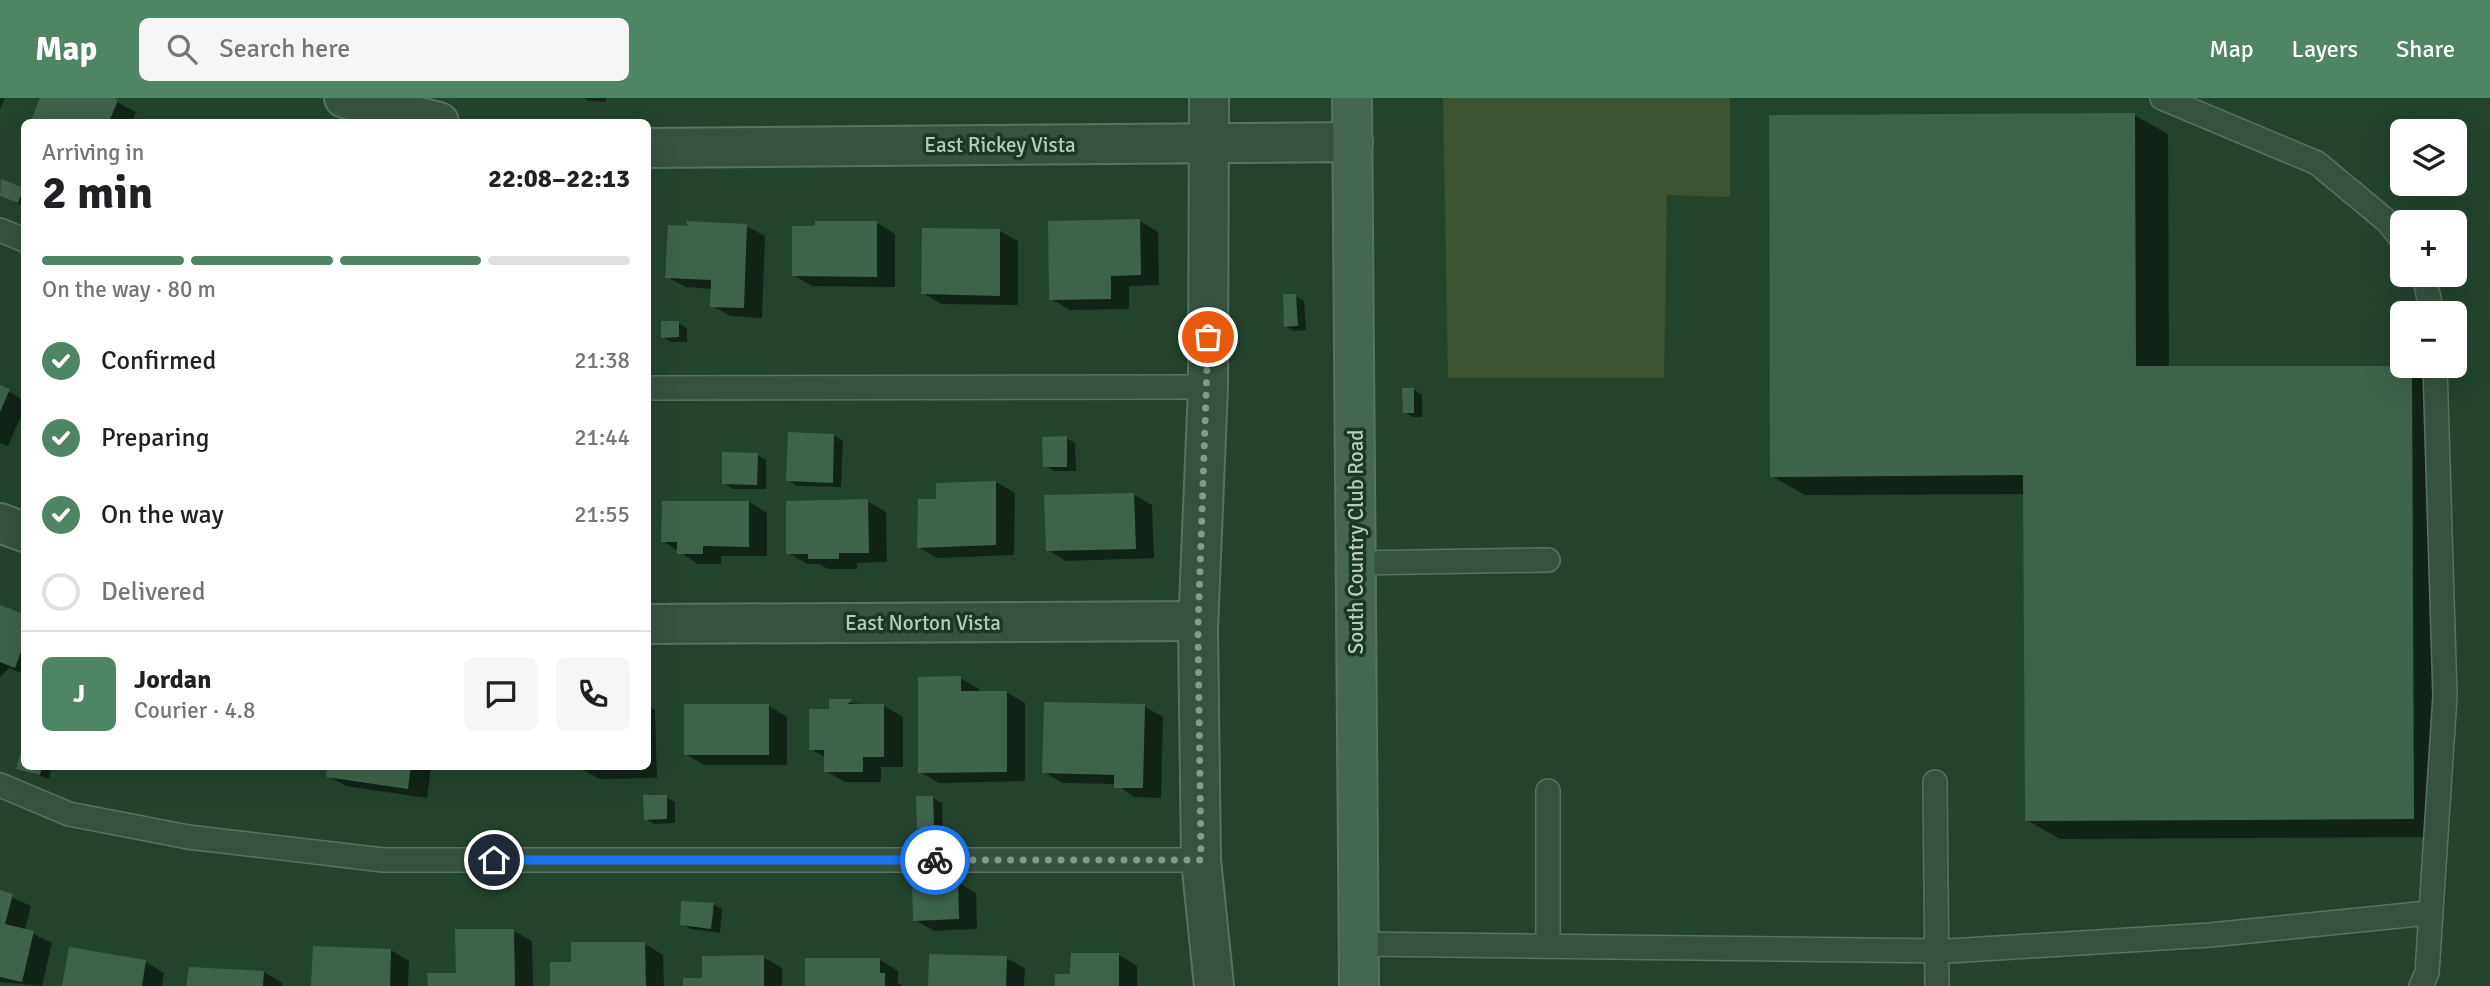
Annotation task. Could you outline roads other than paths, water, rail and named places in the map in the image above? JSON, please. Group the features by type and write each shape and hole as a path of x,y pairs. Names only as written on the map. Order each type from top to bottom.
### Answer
{"street":[{"path":"344,98 427,119"},
{"path":"1209,98 1208,387 1198,621 1201,860 1214,986"},
{"name":"South Country Club Road","path":"1352,98 1359,986"},
{"name":"East Rickey Vista","path":"651,148 1353,142"},
{"path":"0,523 21,531"},
{"name":"East Norton Vista","path":"651,624 1198,621"}],"lane":[{"path":"2162,98 2317,163 2390,225"},
{"path":"0,230 21,239"},
{"path":"2421,986 2427,973 2428,913 2445,696 2435,378"},
{"path":"651,388 1208,387"},
{"path":"1356,563 1548,560"},
{"path":"1934,782 1937,986"},
{"path":"0,785 82,817 188,837 383,860 1201,860"},
{"path":"1548,791 1548,946"},
{"path":"1359,944 1936,951 2210,935 2428,913"}]}
